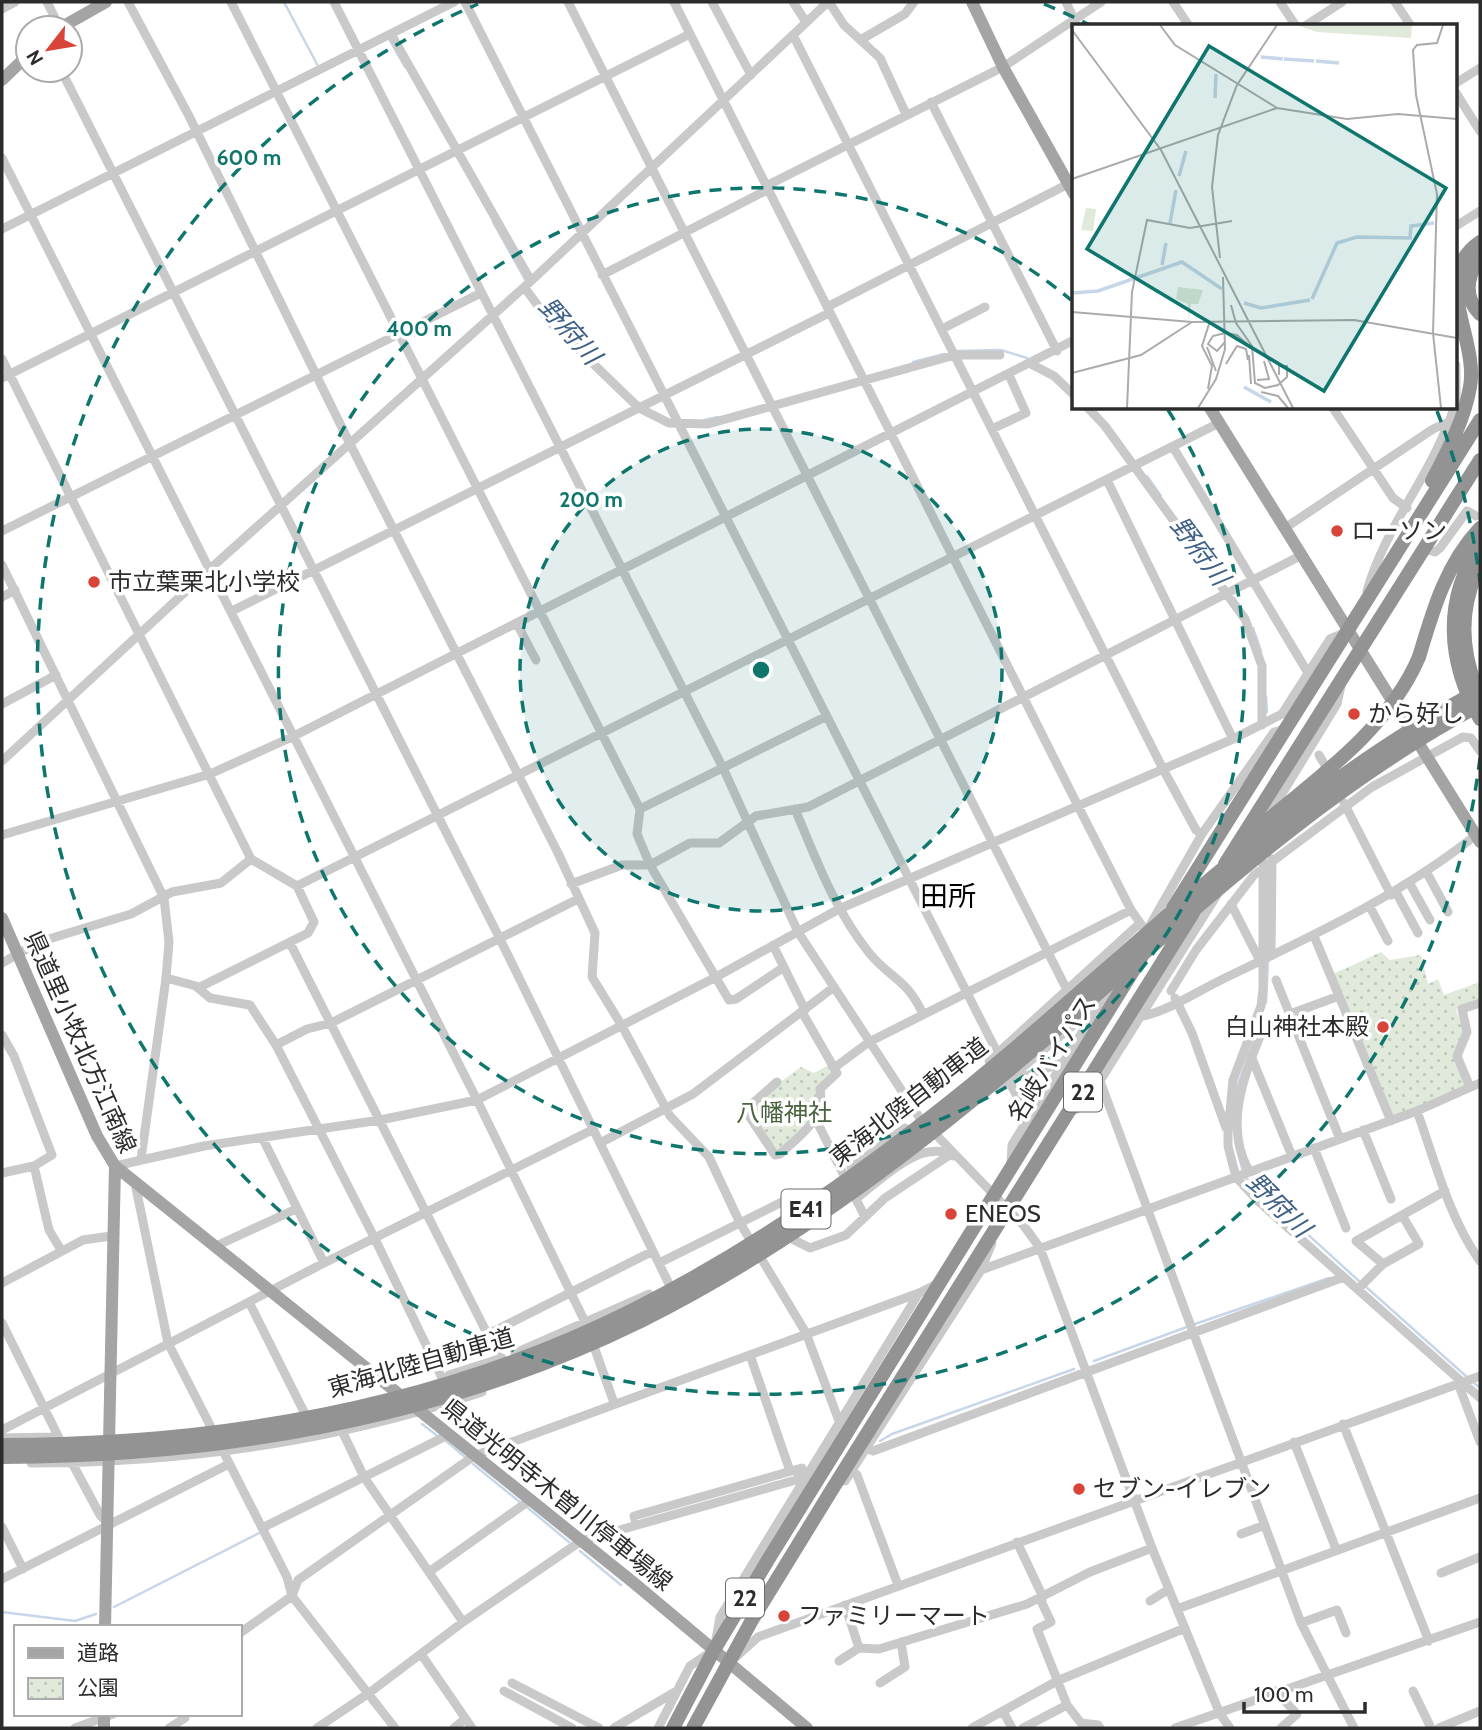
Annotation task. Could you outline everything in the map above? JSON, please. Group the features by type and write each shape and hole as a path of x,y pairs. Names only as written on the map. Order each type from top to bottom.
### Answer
{"highway":[{"path":"1458,272 1465,256 1480,242"},
{"path":"1480,259 1470,275 1468,285 1471,301 1480,314"},
{"path":"1393,558 1450,446 1467,401 1471,359 1458,288"},
{"name":"名岐バイパス","path":"673,1728 714,1650 993,1195 1289,728 1480,420"},
{"name":"名岐バイパス","path":"694,1728 729,1663 833,1488 1006,1209 1069,1114 1157,969 1362,650 1480,460"},
{"path":"1447,514 1480,468"},
{"path":"1122,957 1248,836 1378,722 1402,691 1419,657 1445,580 1478,522"},
{"path":"1480,545 1462,578 1453,611 1452,630 1458,669 1480,719"},
{"path":"1480,565 1468,594 1463,629 1468,664 1480,696"},
{"name":"東海北陸自動車道","path":"2,1445 186,1437 318,1416 446,1383 567,1340 687,1282 806,1209 951,1101 1246,850 1326,786 1387,744 1480,690"},
{"name":"東海北陸自動車道","path":"2,1457 123,1454 187,1449 323,1429 400,1410 512,1376 639,1322 762,1253 899,1159 1014,1066 1262,852 1363,776 1480,705"},
{"path":"1363,776 1480,710"}],"main road":[{"path":"84,14 106,2"},
{"path":"972,2 1003,67 1072,187"},
{"path":"1216,413 1285,528 1479,836"},
{"name":"県道里小牧北方江南線","path":"2,918 97,1136 115,1166 111,1236 105,1625"},
{"name":"県道光明寺木曽川停車場線","path":"115,1166 581,1541 807,1728"}],"street":[{"path":"2,9 15,2"},
{"path":"128,2 458,654 595,933 592,977 622,1026 670,1116 709,1157 748,1239 806,1333 839,1421"},
{"path":"231,2 640,809 637,834 650,865 729,1000 736,999 784,967"},
{"path":"334,2 723,768 798,932 919,1117 1040,1248 1152,1548 1220,1714 1230,1728"},
{"path":"2,229 454,2"},
{"path":"465,2 857,781 1029,1116"},
{"path":"568,2 1046,952 1067,991 1087,1017"},
{"path":"674,2 1131,910 1139,924 1148,930"},
{"path":"712,2 751,75"},
{"path":"793,2 806,22"},
{"path":"2,761 138,634 528,284 828,2 844,25 880,58 906,114"},
{"path":"862,39 905,14 914,2"},
{"path":"1066,2 1075,23 1101,2"},
{"path":"1173,2 1188,24"},
{"path":"1280,2 1295,24"},
{"path":"1308,24 1342,2"},
{"path":"1395,2 1411,24"},
{"path":"603,275 906,114 1003,67 1072,25"},
{"path":"6,377 338,213 690,34"},
{"path":"388,35 551,323 641,407 677,422 699,426 953,352 1000,355"},
{"path":"793,35 1163,769 1201,838"},
{"path":"1458,82 1480,68"},
{"path":"68,84 500,939 669,1284"},
{"path":"1458,96 1480,131"},
{"path":"931,102 1057,351"},
{"path":"2,158 211,568 353,859 477,1100 509,1171 586,1324 614,1403"},
{"path":"232,611 664,396 992,223 1072,187"},
{"path":"1458,225 1480,211"},
{"path":"2,531 481,293"},
{"path":"942,329 985,307"},
{"path":"2,835 210,774 292,737 1072,341"},
{"path":"2,359 6,377 70,497 251,859 297,886 314,922 308,933 198,988"},
{"path":"1031,364 1054,376 1072,393"},
{"path":"992,429 1026,413 1009,375"},
{"path":"1090,410 1137,465 1229,592 1245,619 1259,651 1262,666 1262,725"},
{"path":"1334,410 1393,498 1407,508"},
{"path":"1362,610 1373,570 1407,508 1453,410"},
{"path":"297,886 1173,447 1216,413"},
{"path":"1285,528 1433,429 1449,422"},
{"path":"1173,447 1308,673"},
{"path":"1107,480 1233,739"},
{"path":"1424,550 1434,552 1440,548 1467,511 1478,522"},
{"path":"571,884 622,865 650,865 690,843 719,843 756,816 808,807 1302,555"},
{"path":"2,565 163,898 169,942 166,978 141,1158"},
{"path":"2,597 15,590"},
{"path":"517,624 536,660"},
{"path":"115,1166 141,1158 380,1120 477,1100 716,978 839,909 1077,804 1233,739 1282,715 1329,639 1350,630"},
{"path":"2,704 56,675"},
{"path":"1069,1114 1084,1105 1143,1016 1337,704 1343,677"},
{"path":"640,809 825,717"},
{"path":"1011,1166 1012,1145 1087,1017 1148,930 1201,838 1274,732 1289,728"},
{"path":"1171,991 1250,872 1372,787 1463,737 1471,738 1480,751"},
{"path":"1320,755 1394,894 1418,933"},
{"path":"795,809 839,909 870,953 913,991 923,1014"},
{"path":"1143,1016 1370,907 1427,873 1479,836"},
{"path":"2,963 39,942 131,914 172,892 221,883 251,859"},
{"path":"1268,862 1266,958 1261,1006 1233,1080 1228,1146 1258,1201 1344,1278 1361,1285 1467,1380 1480,1398"},
{"path":"1427,873 1448,912"},
{"path":"1410,884 1430,920"},
{"path":"276,1045 307,1029 331,1023 578,899"},
{"path":"1231,904 1266,958"},
{"path":"1370,907 1388,941"},
{"path":"834,1068 869,1042 1131,910"},
{"path":"2,1437 108,1436 211,1427 304,1412 442,1378 500,1359 586,1324 669,1284 748,1239 844,1174 997,1054 1139,924"},
{"path":"1314,936 1391,1121"},
{"path":"290,943 500,1359"},
{"path":"773,945 803,1011 837,1073 820,1089 822,1098 816,1120 780,1154 775,1154 745,1110 777,1082"},
{"path":"166,978 198,988 210,998 250,1005 276,1045 442,1378"},
{"path":"1276,980 1340,1139"},
{"path":"1163,983 1171,991 1192,1033 1228,1133"},
{"path":"600,1143 668,1110 834,987"},
{"path":"1290,1014 1339,996"},
{"path":"1470,1087 1457,1056 1467,1032 1462,1009 1480,1003"},
{"path":"935,1134 1087,1017"},
{"path":"1243,1174 1238,1124 1241,1082 1263,1029"},
{"path":"2,1035 14,1056 52,1155 34,1166 2,1172"},
{"path":"1251,1056 1292,1156"},
{"path":"1011,1078 1026,1077 1062,1063"},
{"path":"1100,1081 1301,1623 1354,1728"},
{"path":"981,1270 1418,1111 1480,1083"},
{"path":"1418,1111 1445,1191 1471,1248 1480,1261"},
{"path":"816,1120 865,1217"},
{"path":"2,1430 324,1263 592,1130"},
{"path":"1363,1130 1391,1199"},
{"path":"262,1137 324,1263"},
{"path":"1314,1148 1346,1228"},
{"path":"2,1463 107,1462 223,1451 342,1431 420,1412 596,1349 680,1308 762,1261 918,1156 936,1150 951,1154 963,1164"},
{"path":"794,1240 810,1248 846,1235 885,1198 951,1154"},
{"path":"34,1166 49,1230 61,1251"},
{"path":"138,1184 135,1188 168,1343 262,1528 292,1596 395,1728"},
{"path":"1383,1264 1356,1241 1445,1191"},
{"path":"659,1263 786,1200 794,1209"},
{"path":"216,1246 296,1209"},
{"path":"1361,1285 1383,1264 1419,1244 1402,1215"},
{"path":"833,1488 845,1481 852,1471 981,1270 993,1231"},
{"path":"2,1283 95,1236 111,1236"},
{"path":"415,1371 653,1251"},
{"path":"867,1448 873,1451 1344,1278"},
{"path":"242,1632 292,1596 298,1580 474,1456 919,1293 939,1283"},
{"path":"658,1728 691,1666 714,1650 720,1617 800,1478 919,1293"},
{"path":"249,1302 304,1412"},
{"path":"2,1323 72,1463 107,1525"},
{"path":"750,1355 790,1471"},
{"path":"729,1663 758,1637 1467,1380"},
{"path":"1467,1380 1480,1442"},
{"path":"1343,1424 1429,1641"},
{"path":"342,1431 364,1477 463,1622"},
{"path":"262,1528 449,1435"},
{"path":"1294,1443 1336,1549"},
{"path":"2,1579 229,1464"},
{"path":"636,1523 634,1516 802,1468 800,1478"},
{"path":"852,1471 857,1475 898,1585"},
{"path":"317,1728 369,1693 463,1622 581,1541 800,1478"},
{"path":"1177,1609 1480,1498"},
{"path":"429,1572 530,1500"},
{"path":"1241,1534 1265,1525"},
{"path":"2,1527 23,1569"},
{"path":"1017,1542 1051,1622 1037,1629 1067,1705 1081,1723 1098,1725 1100,1728"},
{"path":"839,1661 859,1648 879,1649 1042,1599 1090,1572 1152,1548"},
{"path":"1441,1573 1480,1557"},
{"path":"1150,1601 1169,1589"},
{"path":"845,1605 859,1648"},
{"path":"1301,1623 1337,1610 1346,1633"},
{"path":"1175,1728 1220,1714 1275,1691 1480,1622"},
{"path":"972,1728 1057,1681 1185,1628"},
{"path":"880,1683 905,1667 901,1642"},
{"path":"421,1654 471,1728"},
{"path":"701,1728 718,1683"},
{"path":"512,1684 599,1728"},
{"path":"504,1691 572,1728"},
{"path":"1275,1691 1297,1714 1285,1727"},
{"path":"1413,1691 1431,1728"},
{"path":"614,1728 675,1692"},
{"path":"1023,1728 1067,1705"},
{"path":"1003,1711 1012,1728"},
{"path":"1439,1728 1480,1711"},
{"path":"169,1728 184,1716 193,1728"},
{"path":"75,1728 107,1719"},
{"path":"454,1728 465,1720"}],"green space":[{"path":"1381,952 1390,960 1421,955 1428,984 1438,979 1444,995 1480,982 1480,1000 1456,1009 1464,1034 1457,1051 1466,1089 1395,1119 1331,975"},
{"name":"八幡神社","path":"829,1065 837,1073 820,1089 816,1120 780,1154 746,1107 801,1067 814,1073"}],"waterway":[{"name":"野府川","path":"284,2 318,66"},
{"name":"野府川","path":"389,39 405,67"},
{"name":"野府川","path":"493,222 527,283"},
{"name":"野府川","path":"957,351 1001,350 1027,358"},
{"name":"野府川","path":"913,362 944,354"},
{"name":"野府川","path":"704,420 718,417"},
{"name":"野府川","path":"1147,476 1161,496"},
{"name":"野府川","path":"1253,628 1261,651"},
{"name":"野府川","path":"1266,696 1267,712"},
{"name":"野府川","path":"1266,1003 1268,961"},
{"name":"野府川","path":"1236,1090 1262,1017"},
{"name":"野府川","path":"1235,1141 1243,1172"},
{"name":"野府川","path":"1246,1178 1360,1282"},
{"path":"1195,1324 1329,1278"},
{"name":"野府川","path":"1365,1286 1467,1377"},
{"path":"1094,1361 1187,1327"},
{"path":"880,1441 892,1434 1074,1369"},
{"name":"野府川","path":"1472,1381 1480,1388"},
{"path":"422,1424 439,1437"},
{"path":"445,1440 465,1457"},
{"path":"473,1464 521,1503"},
{"path":"528,1508 569,1542"},
{"path":"114,1607 259,1533"},
{"path":"580,1551 621,1585"},
{"path":"2,1612 75,1621 96,1614"}],"place":[{"name":"ローソン","path":"1337,531"},
{"name":"市立葉栗北小学校","path":"94,582"},
{"name":"から好し","path":"1354,714"},
{"name":"白山神社本殿","path":"1383,1027"},
{"name":"ENEOS","path":"951,1214"},
{"name":"セブン-イレブン","path":"1079,1489"},
{"name":"ファミリーマート","path":"784,1616"}],"district":[{"name":"田所","path":"948,896"}]}
